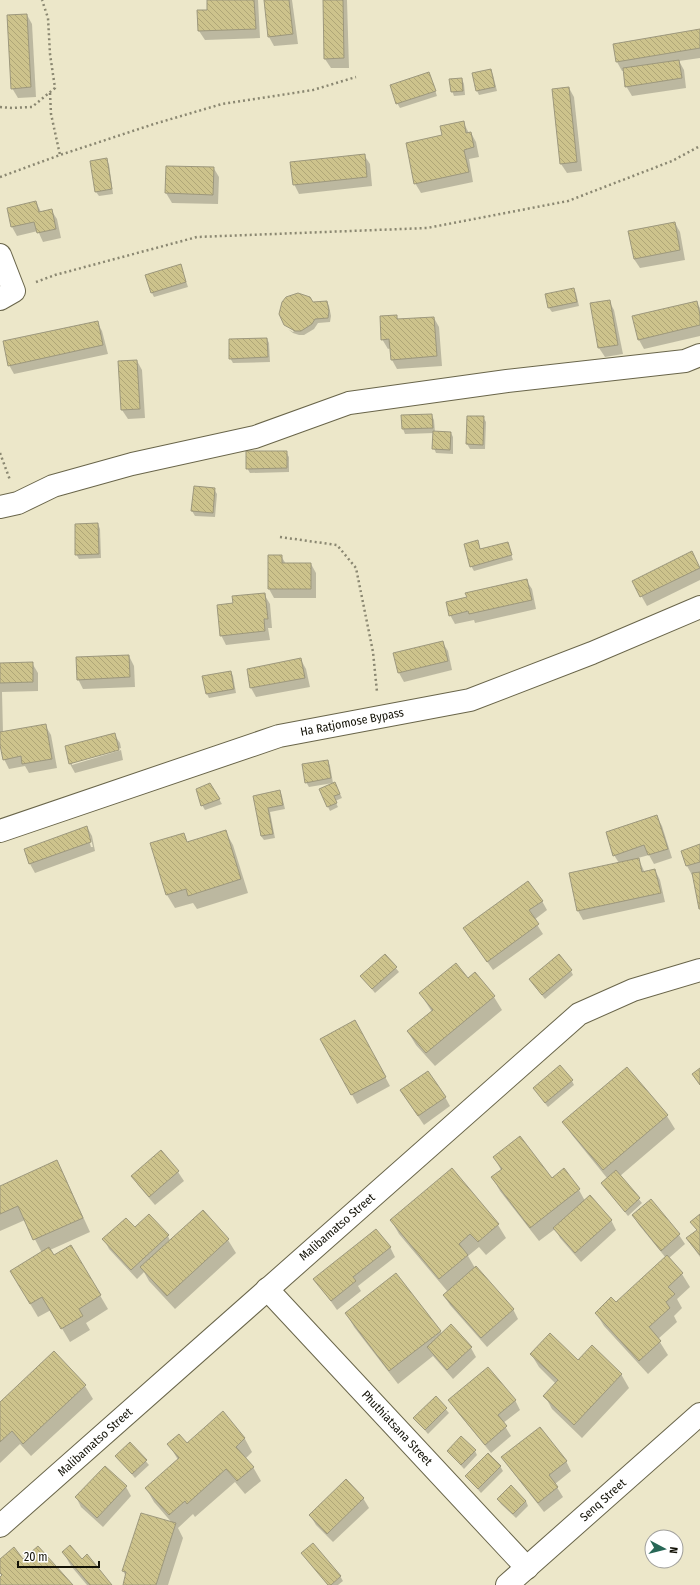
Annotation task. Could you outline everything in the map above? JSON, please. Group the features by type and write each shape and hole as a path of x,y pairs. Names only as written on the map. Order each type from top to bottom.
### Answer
{"street":[{"path":"0,255 7,295"},
{"path":"0,507 18,503 53,486 132,464 255,437 349,404 507,381 685,361 700,354"},
{"name":"Ha Ratjomose Bypass","path":"0,831 279,736 470,700 592,652 700,607"},
{"name":"Malibamatso Street","path":"4,1515 267,1289 579,1014 633,990 700,970"},
{"name":"Phuthiatsana Street","path":"267,1289 527,1568"},
{"name":"Senq Street","path":"507,1585 700,1414"}],"path":[{"path":"0,107 32,107 55,88 50,54 48,18 42,0"},
{"path":"0,177 60,155 154,124 222,104 313,90 356,77"},
{"path":"50,92 51,114 60,155"},
{"path":"7,295 55,275 198,237 427,228 568,201 672,161 700,146"},
{"path":"280,536 337,545 356,568 373,652 380,717"}],"building":[{"path":"207,0 254,0 256,29 198,31 197,10 207,10"},
{"path":"264,0 289,0 293,34 268,37"},
{"path":"323,0 343,0 344,58 324,59"},
{"path":"27,14 31,87 11,89 7,15"},
{"path":"700,29 700,48 616,62 613,44"},
{"path":"679,60 682,78 625,87 623,68"},
{"path":"491,69 495,87 476,91 472,73"},
{"path":"429,72 436,91 396,104 390,85"},
{"path":"462,78 463,91 451,92 449,79"},
{"path":"569,87 577,162 560,164 552,89"},
{"path":"464,121 466,133 471,132 474,147 464,150 469,172 414,184 406,143 442,135 440,126"},
{"path":"365,154 367,177 293,185 290,162"},
{"path":"107,158 112,189 95,192 90,161"},
{"path":"166,166 214,167 213,195 165,193"},
{"path":"36,201 39,212 52,209 56,229 37,233 34,222 11,227 7,208"},
{"path":"675,222 680,250 634,259 628,231"},
{"path":"181,264 186,282 151,293 145,275"},
{"path":"574,288 577,302 548,308 545,294"},
{"path":"298,293 310,297 313,302 327,301 329,311 328,318 315,319 312,324 301,331 295,331 284,325 279,314 282,302 286,297"},
{"path":"610,300 618,345 598,348 590,303"},
{"path":"697,301 700,315 700,325 638,340 632,316"},
{"path":"397,315 397,319 434,317 437,356 391,360 389,339 381,340 380,316"},
{"path":"98,321 103,345 8,366 3,341"},
{"path":"267,338 268,357 229,359 229,339"},
{"path":"137,360 140,409 121,410 118,361"},
{"path":"432,414 433,428 402,429 401,415"},
{"path":"467,416 484,416 483,445 466,444"},
{"path":"433,431 451,432 450,450 432,449"},
{"path":"246,451 287,451 287,468 246,469"},
{"path":"194,486 215,488 213,513 191,511"},
{"path":"98,523 99,554 75,555 75,524"},
{"path":"478,540 480,549 508,542 512,555 470,567 464,544"},
{"path":"692,551 700,568 640,597 632,581"},
{"path":"268,555 282,555 282,563 311,563 311,589 268,589"},
{"path":"527,579 532,600 469,614 468,611 449,616 446,602 467,597 465,593"},
{"path":"265,593 268,619 264,619 265,631 220,636 217,605 233,603 232,596"},
{"path":"443,641 448,661 398,673 393,653"},
{"path":"129,655 130,677 77,680 76,657"},
{"path":"301,658 305,678 250,688 247,669"},
{"path":"33,662 33,682 0,683 0,663"},
{"path":"231,671 234,689 206,694 202,676"},
{"path":"46,724 52,759 22,764 21,756 3,760 0,745 0,732"},
{"path":"115,733 119,750 69,764 65,746"},
{"path":"328,760 331,778 305,783 302,764"},
{"path":"335,782 340,794 334,796 337,803 327,807 319,789"},
{"path":"210,783 220,799 201,806 196,789"},
{"path":"280,790 283,805 268,808 273,834 261,836 253,796"},
{"path":"657,815 668,849 648,855 644,845 613,856 606,832"},
{"path":"87,826 91,842 29,864 24,849"},
{"path":"226,830 241,879 188,896 186,889 166,895 150,843 184,833 187,842"},
{"path":"700,844 700,862 686,866 681,851"},
{"path":"639,858 642,872 655,869 661,893 577,911 569,873"},
{"path":"700,872 700,909 699,909 692,873"},
{"path":"528,881 543,901 529,910 539,924 487,962 463,928"},
{"path":"385,954 397,967 372,989 360,976"},
{"path":"559,954 572,970 542,995 529,979"},
{"path":"456,963 468,978 475,972 495,996 426,1053 407,1031 433,1010 419,993"},
{"path":"355,1020 386,1077 351,1095 320,1039"},
{"path":"560,1065 573,1080 545,1103 533,1088"},
{"path":"627,1067 668,1115 603,1170 562,1122"},
{"path":"700,1068 700,1085 692,1074"},
{"path":"428,1071 446,1097 418,1116 400,1090"},
{"path":"520,1136 552,1178 564,1168 580,1189 530,1228 491,1177 502,1169 493,1157"},
{"path":"161,1150 179,1171 149,1197 131,1176"},
{"path":"57,1160 83,1218 33,1240 18,1206 0,1214 0,1186"},
{"path":"452,1168 499,1224 478,1242 470,1234 459,1244 468,1255 439,1279 390,1220"},
{"path":"616,1170 640,1198 625,1212 601,1183"},
{"path":"590,1195 612,1220 575,1253 553,1228"},
{"path":"651,1199 680,1234 661,1251 632,1215"},
{"path":"203,1210 229,1239 167,1296 140,1267"},
{"path":"149,1214 169,1235 131,1270 102,1239 126,1218 135,1227"},
{"path":"700,1214 700,1255 686,1238 697,1230 690,1222"},
{"path":"376,1229 391,1247 353,1277 356,1281 331,1301 313,1279"},
{"path":"71,1245 101,1295 79,1309 83,1316 61,1329 42,1297 30,1304 10,1271 49,1247 54,1255"},
{"path":"667,1255 683,1273 668,1287 675,1294 666,1302 670,1308 649,1327 661,1341 639,1361 595,1313 611,1297 616,1302"},
{"path":"476,1266 514,1309 481,1338 443,1295"},
{"path":"396,1273 441,1331 389,1371 345,1313"},
{"path":"451,1324 472,1347 447,1370 427,1347"},
{"path":"550,1333 578,1360 592,1345 622,1374 574,1425 543,1396 558,1380 530,1354"},
{"path":"54,1351 86,1385 23,1444 12,1431 0,1442 0,1402"},
{"path":"488,1367 516,1400 498,1415 507,1426 485,1445 448,1400"},
{"path":"436,1396 447,1408 425,1430 413,1418"},
{"path":"223,1411 245,1438 236,1447 254,1467 237,1481 226,1469 187,1504 185,1501 169,1515 145,1488 179,1458 167,1444 179,1434 187,1443"},
{"path":"540,1427 567,1461 549,1475 558,1487 538,1503 501,1457"},
{"path":"461,1436 476,1450 461,1465 447,1451"},
{"path":"130,1442 147,1460 132,1474 115,1456"},
{"path":"488,1453 501,1466 478,1489 465,1476"},
{"path":"105,1466 127,1486 97,1518 75,1497"},
{"path":"346,1479 364,1498 327,1534 309,1515"},
{"path":"511,1485 526,1501 513,1514 497,1499"},
{"path":"141,1513 176,1523 156,1585 123,1585 126,1572 122,1571"},
{"path":"313,1543 341,1576 331,1585 328,1585 301,1553"},
{"path":"70,1545 82,1559 87,1554 112,1585 90,1585 62,1552"},
{"path":"38,1546 73,1585 0,1585 0,1577 2,1575 0,1573 0,1559 14,1547 23,1559"}]}
